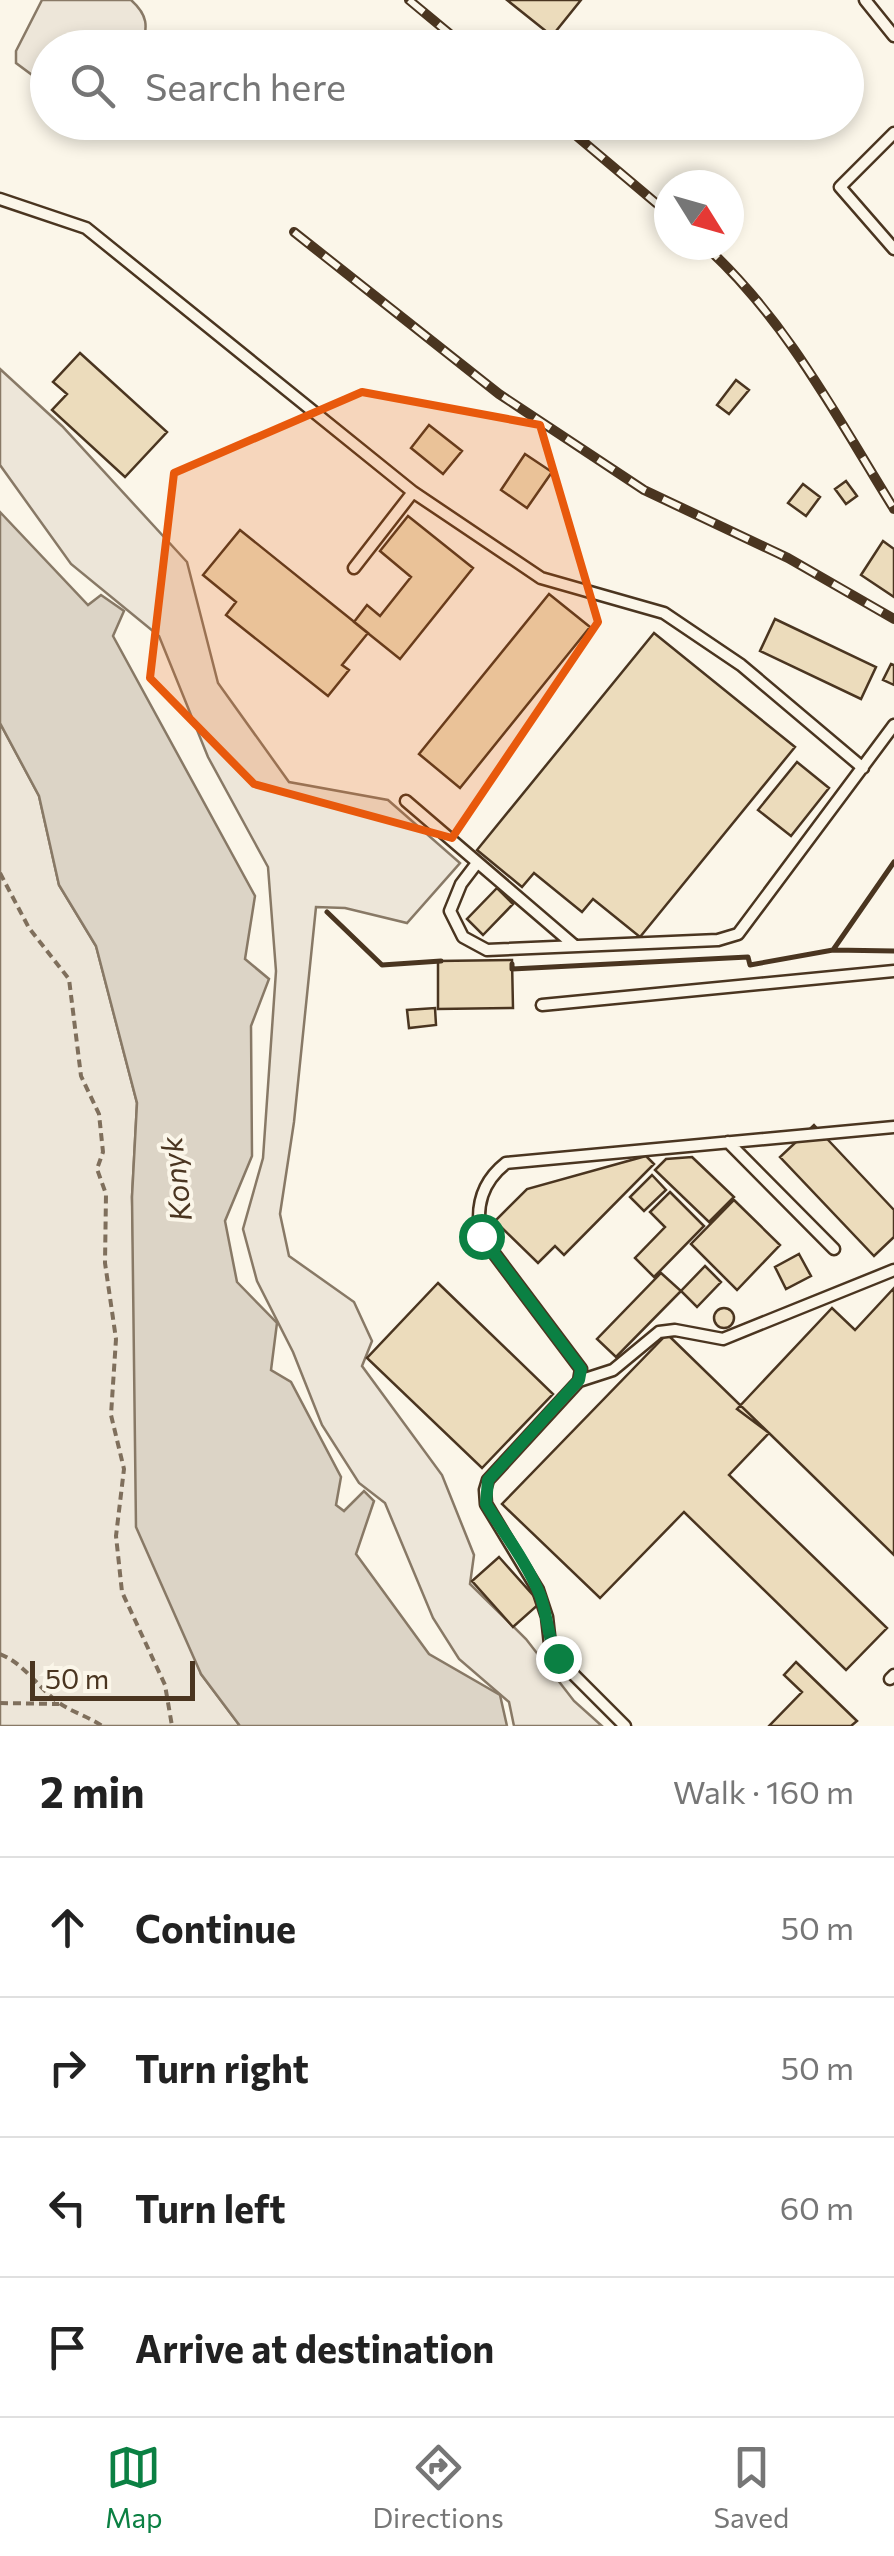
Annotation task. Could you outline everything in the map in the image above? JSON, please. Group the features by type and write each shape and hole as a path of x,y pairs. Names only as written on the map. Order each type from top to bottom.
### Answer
{"lane":[{"path":"865,0 894,36"},
{"path":"894,133 840,188 894,250"},
{"path":"0,199 86,228 413,492 541,578 664,613 741,665 863,768"},
{"path":"354,568 413,492"},
{"path":"477,863 461,884 450,912 463,937 487,950 718,940 738,934 894,725"},
{"path":"406,801 576,946"},
{"path":"542,1005 894,971"},
{"path":"579,1380 581,1369 576,1358 481,1236 478,1219 485,1186 506,1162 894,1127"},
{"path":"728,1142 834,1249"},
{"path":"624,1726 558,1658 550,1644 538,1590 486,1504 488,1480 579,1380 613,1370 659,1332 675,1330 723,1339 894,1270"}],"path":[{"path":"0,872 28,928 69,979 81,1076 99,1114 103,1152 98,1169 106,1194 105,1262 116,1340 111,1415 124,1469 116,1536 122,1592 165,1685 172,1726"},
{"path":"0,1654 14,1660 59,1704"},
{"path":"0,1703 59,1704 102,1726"}],"highlighted area":[{"path":"362,392 540,425 598,622 452,838 254,784 150,678 174,473"}],"shaded area":[{"path":"42,0 131,0 145,21 145,30 30,30 30,73 16,63 16,51"},
{"path":"0,369 62,426 187,562 218,683 289,782 388,800 460,863 407,923 345,908 316,907 294,1122 280,1214 289,1256 354,1302 372,1341 362,1366 442,1475 474,1555 470,1584 526,1639 574,1701 602,1726 514,1726 509,1702 459,1659 433,1618 385,1503 359,1483 322,1425 293,1352 257,1281 243,1229 263,1158 276,971 268,867 208,757 159,636 71,564 0,465"},
{"path":"0,723 39,796 59,885 96,946 137,1103 132,1197 136,1350 201,1674 240,1726 0,1726"}],"water":[{"name":"Konyk","path":"0,512 88,605 101,595 124,611 113,636 255,896 245,959 269,979 251,1026 252,1156 225,1221 237,1282 277,1323 271,1370 291,1382 341,1477 336,1505 344,1511 364,1491 374,1501 356,1554 429,1654 500,1695 507,1726 240,1726 201,1674 136,1527 132,1197 137,1103 96,946 59,885 39,796 0,723"}],"building":[{"path":"507,0 581,0 557,30 544,30"},
{"path":"80,353 167,432 125,477 52,410 67,394 53,382"},
{"path":"736,380 749,390 729,414 717,405"},
{"path":"429,425 462,451 443,474 411,448"},
{"path":"525,454 552,472 527,508 501,490"},
{"path":"846,481 857,496 846,504 835,489"},
{"path":"803,484 820,497 806,516 788,503"},
{"path":"408,516 473,568 400,659 354,622 367,605 380,616 411,577 380,551"},
{"path":"240,530 368,633 342,665 349,670 328,696 226,615 236,602 203,575"},
{"path":"883,541 894,549 894,597 861,575"},
{"path":"549,594 590,627 460,788 419,754"},
{"path":"775,619 876,667 861,699 760,651"},
{"path":"654,633 795,747 640,937 593,899 582,912 534,873 522,887 477,850"},
{"path":"891,664 894,665 894,685 883,680"},
{"path":"797,762 829,788 791,836 758,810"},
{"path":"497,888 513,904 483,935 467,919"},
{"path":"512,960 513,1008 438,1009 438,961"},
{"path":"435,1008 436,1025 409,1028 407,1010"},
{"path":"814,1125 894,1210 894,1237 874,1256 780,1157"},
{"path":"646,1156 654,1164 564,1255 555,1246 538,1263 495,1221 527,1189"},
{"path":"692,1157 734,1197 709,1222 655,1170 666,1159"},
{"path":"652,1175 666,1190 644,1211 630,1197"},
{"path":"670,1192 704,1226 654,1277 635,1258 665,1227 650,1212"},
{"path":"734,1200 780,1245 737,1290 691,1244"},
{"path":"799,1254 811,1276 786,1289 775,1267"},
{"path":"705,1266 721,1282 697,1307 681,1291"},
{"path":"661,1273 681,1291 616,1357 597,1339"},
{"path":"438,1283 553,1394 482,1468 367,1358"},
{"path":"894,1288 894,1555 769,1433 737,1409 832,1308 855,1330"},
{"path":"724,1308 734,1318 724,1328 714,1318"},
{"path":"667,1334 769,1433 729,1475 887,1628 846,1670 684,1512 600,1598 502,1504"},
{"path":"499,1557 540,1603 513,1627 472,1581"},
{"path":"796,1662 857,1721 851,1726 769,1726 802,1692 784,1675"}],"railway":[{"path":"409,0 445,30"},
{"path":"581,140 654,201"},
{"path":"294,232 499,394 644,490 788,558 894,619"},
{"path":"719,260 785,336 894,509"}],"wall":[{"path":"833,950 894,862"},
{"path":"327,912 382,965 441,961"},
{"path":"512,964 512,969 748,957 750,965 833,950 894,951"}],"route":[{"path":"481,1236 581,1369 579,1380 488,1480 485,1490 486,1504 538,1590 550,1644 558,1658"}]}
